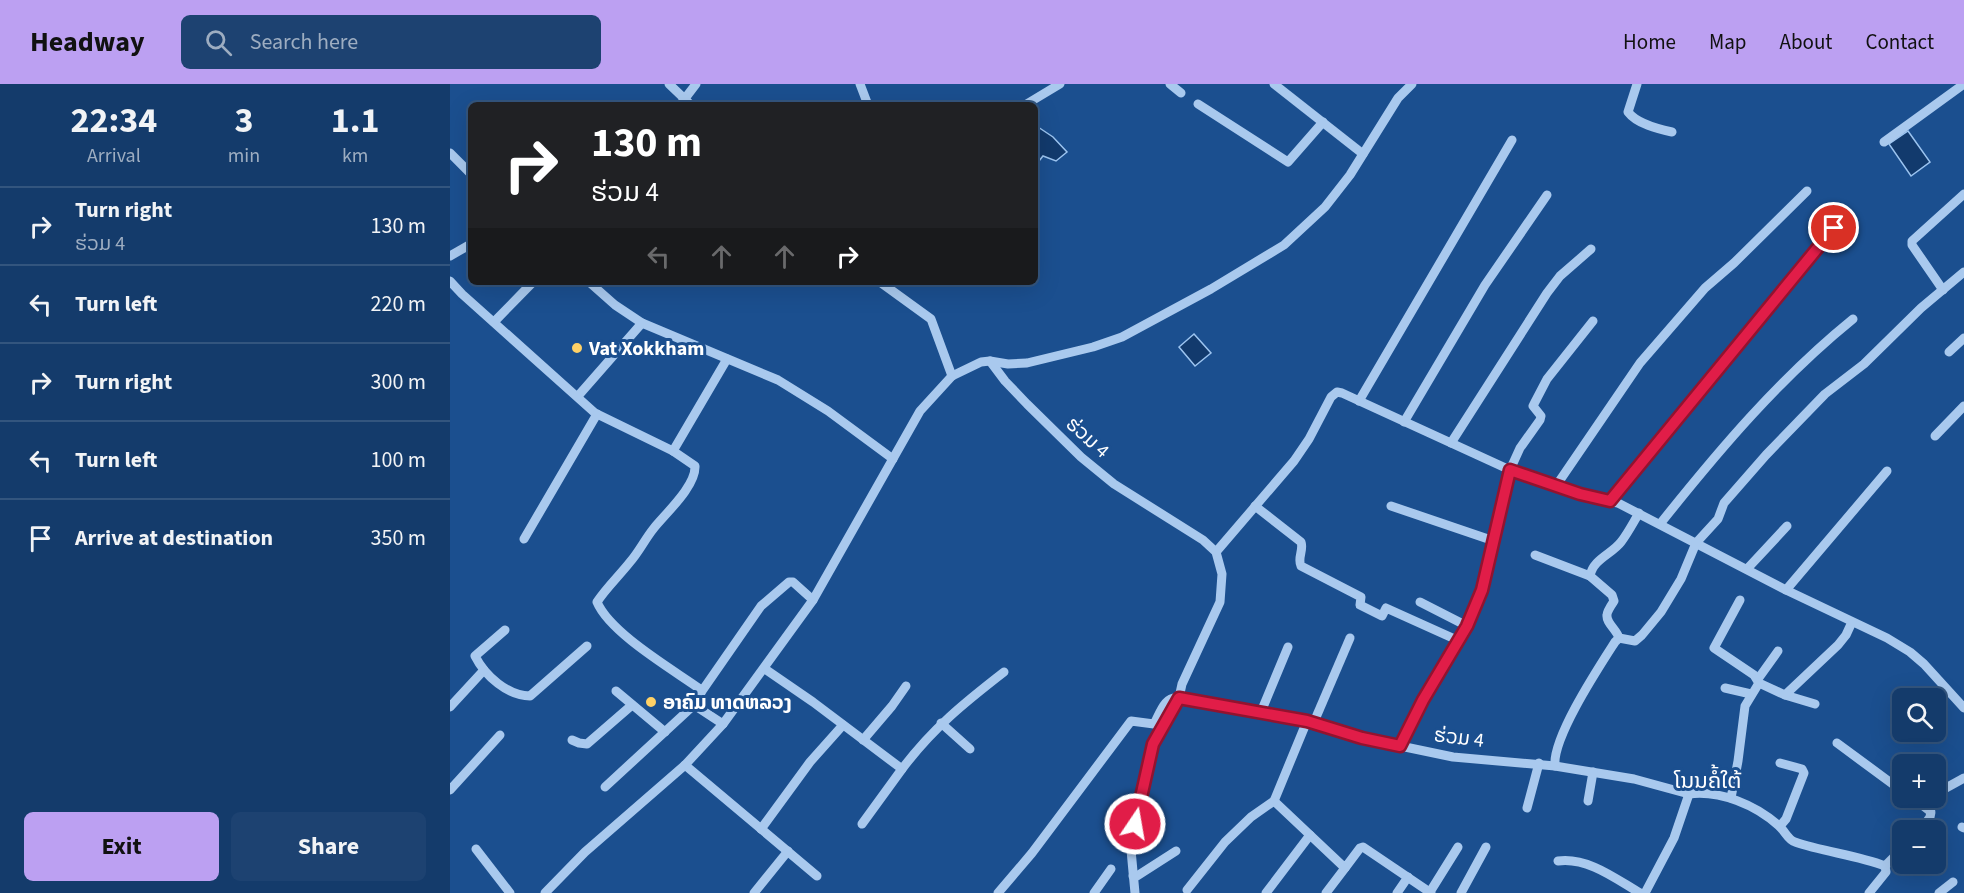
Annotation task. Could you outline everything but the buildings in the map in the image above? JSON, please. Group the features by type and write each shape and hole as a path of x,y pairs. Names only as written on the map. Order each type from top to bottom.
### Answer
{"street":[{"path":"669,84 684,102"},
{"path":"686,102 696,84"},
{"path":"860,84 867,102"},
{"path":"1030,102 1060,84"},
{"path":"1171,84 1181,93"},
{"path":"1274,84 1363,154"},
{"path":"545,893 585,852 685,765 723,724 813,600 920,411 952,376 972,365 990,361 1008,364 1027,363 1068,354 1122,337 1156,320 1284,245 1325,207 1350,175 1398,98 1412,84"},
{"path":"1637,84 1628,112 1631,116 1657,129 1672,132"},
{"path":"1884,142 1964,84"},
{"path":"1198,104 1288,162 1323,122"},
{"path":"1359,401 1512,140"},
{"path":"450,153 468,168"},
{"path":"1556,486 1640,363 1705,288 1728,269 1807,191"},
{"path":"1943,290 1912,246 1912,241 1964,194"},
{"path":"1404,422 1485,285 1547,195"},
{"path":"1610,501 1834,228"},
{"path":"450,256 468,246"},
{"path":"1451,443 1547,293 1560,276 1592,249"},
{"path":"1619,638 1635,641 1661,612 1681,579 1696,543 1715,524 1724,503 1797,422 1825,394 1864,364 1921,308 1964,272"},
{"path":"450,281 546,371 597,414 673,451 695,466 691,481 676,504 654,528 632,561 597,604 609,620 638,645 702,691"},
{"path":"494,322 530,285"},
{"path":"592,285 615,305 642,323 778,380 828,411 893,459"},
{"path":"884,285 931,319 952,376"},
{"path":"1660,524 1756,409 1818,347 1852,319"},
{"path":"1400,746 1423,700 1467,626 1482,590 1510,470 1520,448 1540,420 1541,416 1533,406 1547,379 1593,321"},
{"path":"578,396 642,323"},
{"path":"1949,352 1964,338"},
{"path":"673,451 727,359"},
{"name":"ຮ່ວມ 4","path":"990,361 1027,404 1082,457 1114,484 1203,540 1216,552"},
{"path":"1135,893 1131,850 1153,744 1159,725 1179,698 1182,684 1220,602 1222,574 1216,552 1304,446 1331,397 1337,392 1510,470 1610,501 1639,513 1786,590 1887,638 1910,652 1964,708"},
{"path":"1935,436 1964,406"},
{"path":"524,539 597,414"},
{"path":"1786,590 1887,471"},
{"path":"1255,506 1301,542 1299,562 1301,566 1361,597 1360,604 1382,616 1386,608 1457,640"},
{"path":"1391,506 1494,541"},
{"path":"1590,576 1596,563 1621,543 1639,513"},
{"path":"1747,569 1787,526"},
{"path":"1535,555 1590,576 1612,595 1614,601 1607,618 1619,638"},
{"path":"605,787 694,705 761,606 789,582 793,582 813,600"},
{"path":"1740,600 1714,648 1759,681 1785,695 1815,704"},
{"path":"1420,602 1467,626"},
{"path":"1785,695 1838,645 1852,622"},
{"path":"505,630 475,656 484,670 503,687 524,696 530,696 587,646"},
{"path":"1187,890 1232,836 1251,817 1274,801 1350,638"},
{"path":"1555,766 1559,743 1580,702 1619,638"},
{"path":"1261,712 1288,647"},
{"path":"1731,798 1745,706 1778,651"},
{"path":"765,669 902,769"},
{"path":"450,707 484,670"},
{"path":"862,825 902,769 941,723 1004,672"},
{"path":"863,740 906,686"},
{"path":"1725,688 1751,694"},
{"path":"616,691 664,732"},
{"name":"ຮ່ວມ 4","path":"1179,698 1311,722 1362,738 1454,757 1539,763 1634,779 1689,794 1731,798 1767,816 1780,826 1792,842 1885,866"},
{"path":"572,740 587,744 632,705"},
{"path":"694,705 723,724"},
{"path":"998,893 1032,853 1131,721 1159,725"},
{"path":"941,723 970,749"},
{"path":"761,829 810,762 843,725"},
{"path":"450,790 500,735"},
{"path":"1837,743 1892,784"},
{"path":"1527,807 1539,763"},
{"path":"1780,763 1802,769 1804,773 1786,819 1780,826"},
{"path":"685,765 816,876"},
{"path":"1588,801 1593,772"},
{"path":"1946,788 1964,777"},
{"path":"1558,861 1567,860 1599,869 1646,892 1674,838 1689,794"},
{"path":"1274,801 1345,868"},
{"path":"1266,893 1310,834"},
{"path":"1326,893 1363,846 1430,893 1458,847"},
{"path":"1461,893 1486,847"},
{"path":"476,849 510,893"},
{"path":"754,893 788,851"},
{"path":"1133,876 1137,876 1176,851"},
{"path":"1869,893 1886,872 1885,866 1892,859"},
{"path":"1094,893 1111,869"},
{"path":"1397,893 1408,877"},
{"path":"1939,893 1953,882"}],"water":[{"path":"1038,127 1053,137 1067,152 1056,161 1043,156 1038,162"},
{"path":"1908,131 1930,162 1911,176 1889,144"},
{"path":"1194,334 1211,353 1195,366 1179,347"}],"place":[{"name":"Vat Xokkham","path":"577,348"},
{"name":"ອາຄົມ ທາດຫລວງ","path":"651,702"}],"district":[{"name":"ໂນນຄໍ້ໃຕ້","path":"1708,780"}],"route":[{"path":"1135,824 1153,744 1179,698 1307,721 1362,738 1400,746 1423,700 1467,626 1482,590 1510,470 1580,494 1610,501 1834,228"}]}
